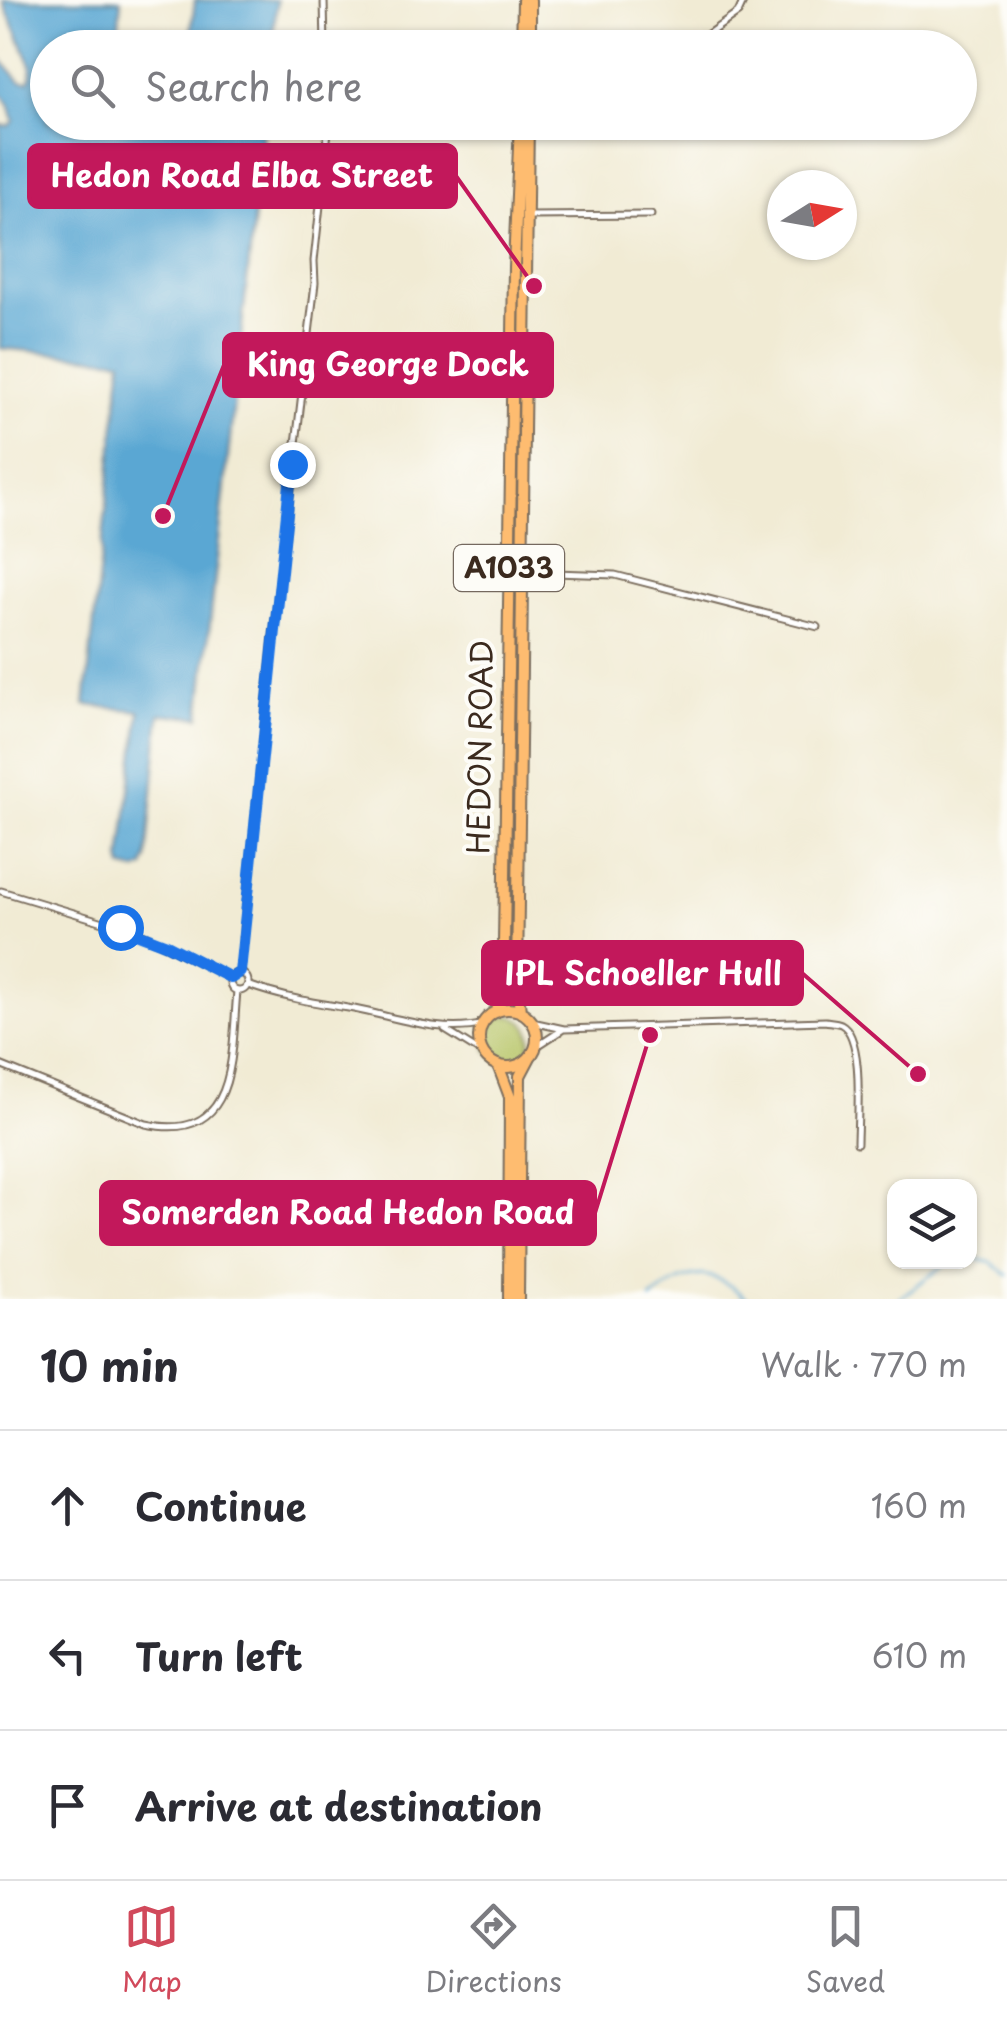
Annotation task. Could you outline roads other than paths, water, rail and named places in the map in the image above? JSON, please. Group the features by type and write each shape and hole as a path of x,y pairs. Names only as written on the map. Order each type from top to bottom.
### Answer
{"highway":[{"path":"526,0 526,30"},
{"name":"HEDON ROAD","path":"496,1012 504,943 519,140"},
{"name":"HEDON ROAD","path":"520,1012 517,978 528,140"},
{"path":"508,1299 510,1098 498,1065 485,1055 480,1039 484,1024 496,1012 520,1012 532,1022 533,1052 520,1076 518,1299"},
{"path":"498,1065 516,1066 533,1052"}],"street":[{"path":"324,0 324,30"},
{"path":"713,30 738,13 744,0"},
{"path":"240,972 327,140"},
{"path":"526,216 651,215"},
{"path":"524,572 615,575 818,628"},
{"path":"0,891 140,934 231,978"},
{"path":"231,978 240,972"},
{"path":"240,972 247,977 248,986"},
{"path":"231,978 231,986 237,991"},
{"path":"237,991 248,986 284,999 443,1028 484,1024"},
{"path":"0,1065 146,1124 162,1128 192,1126 206,1118 220,1100 228,1080 237,991"},
{"path":"532,1022 564,1029 842,1024 852,1035 855,1050 857,1143"},
{"path":"443,1028 485,1055"},
{"path":"533,1052 564,1029"}],"water":[{"path":"2,0 121,0 118,30 30,30 30,63"},
{"path":"195,0 277,0 274,30 191,30"},
{"path":"0,58 20,81 30,79 30,140 262,140 200,717 160,714 147,860 136,871 123,868 121,859 140,711 85,705 122,360 0,348 0,125 9,126 14,121 9,104 0,93"}],"waterway":[{"path":"977,1259 992,1263 1007,1275"},
{"path":"898,1299 939,1269"},
{"path":"651,1299 677,1281 700,1275 722,1281 747,1299"}],"place":[{"name":"Hedon Road Elba Street","path":"534,286"},
{"name":"King George Dock","path":"163,516"},
{"name":"Somerden Road Hedon Road","path":"650,1035"},
{"name":"IPL Schoeller Hull","path":"918,1074"}]}
